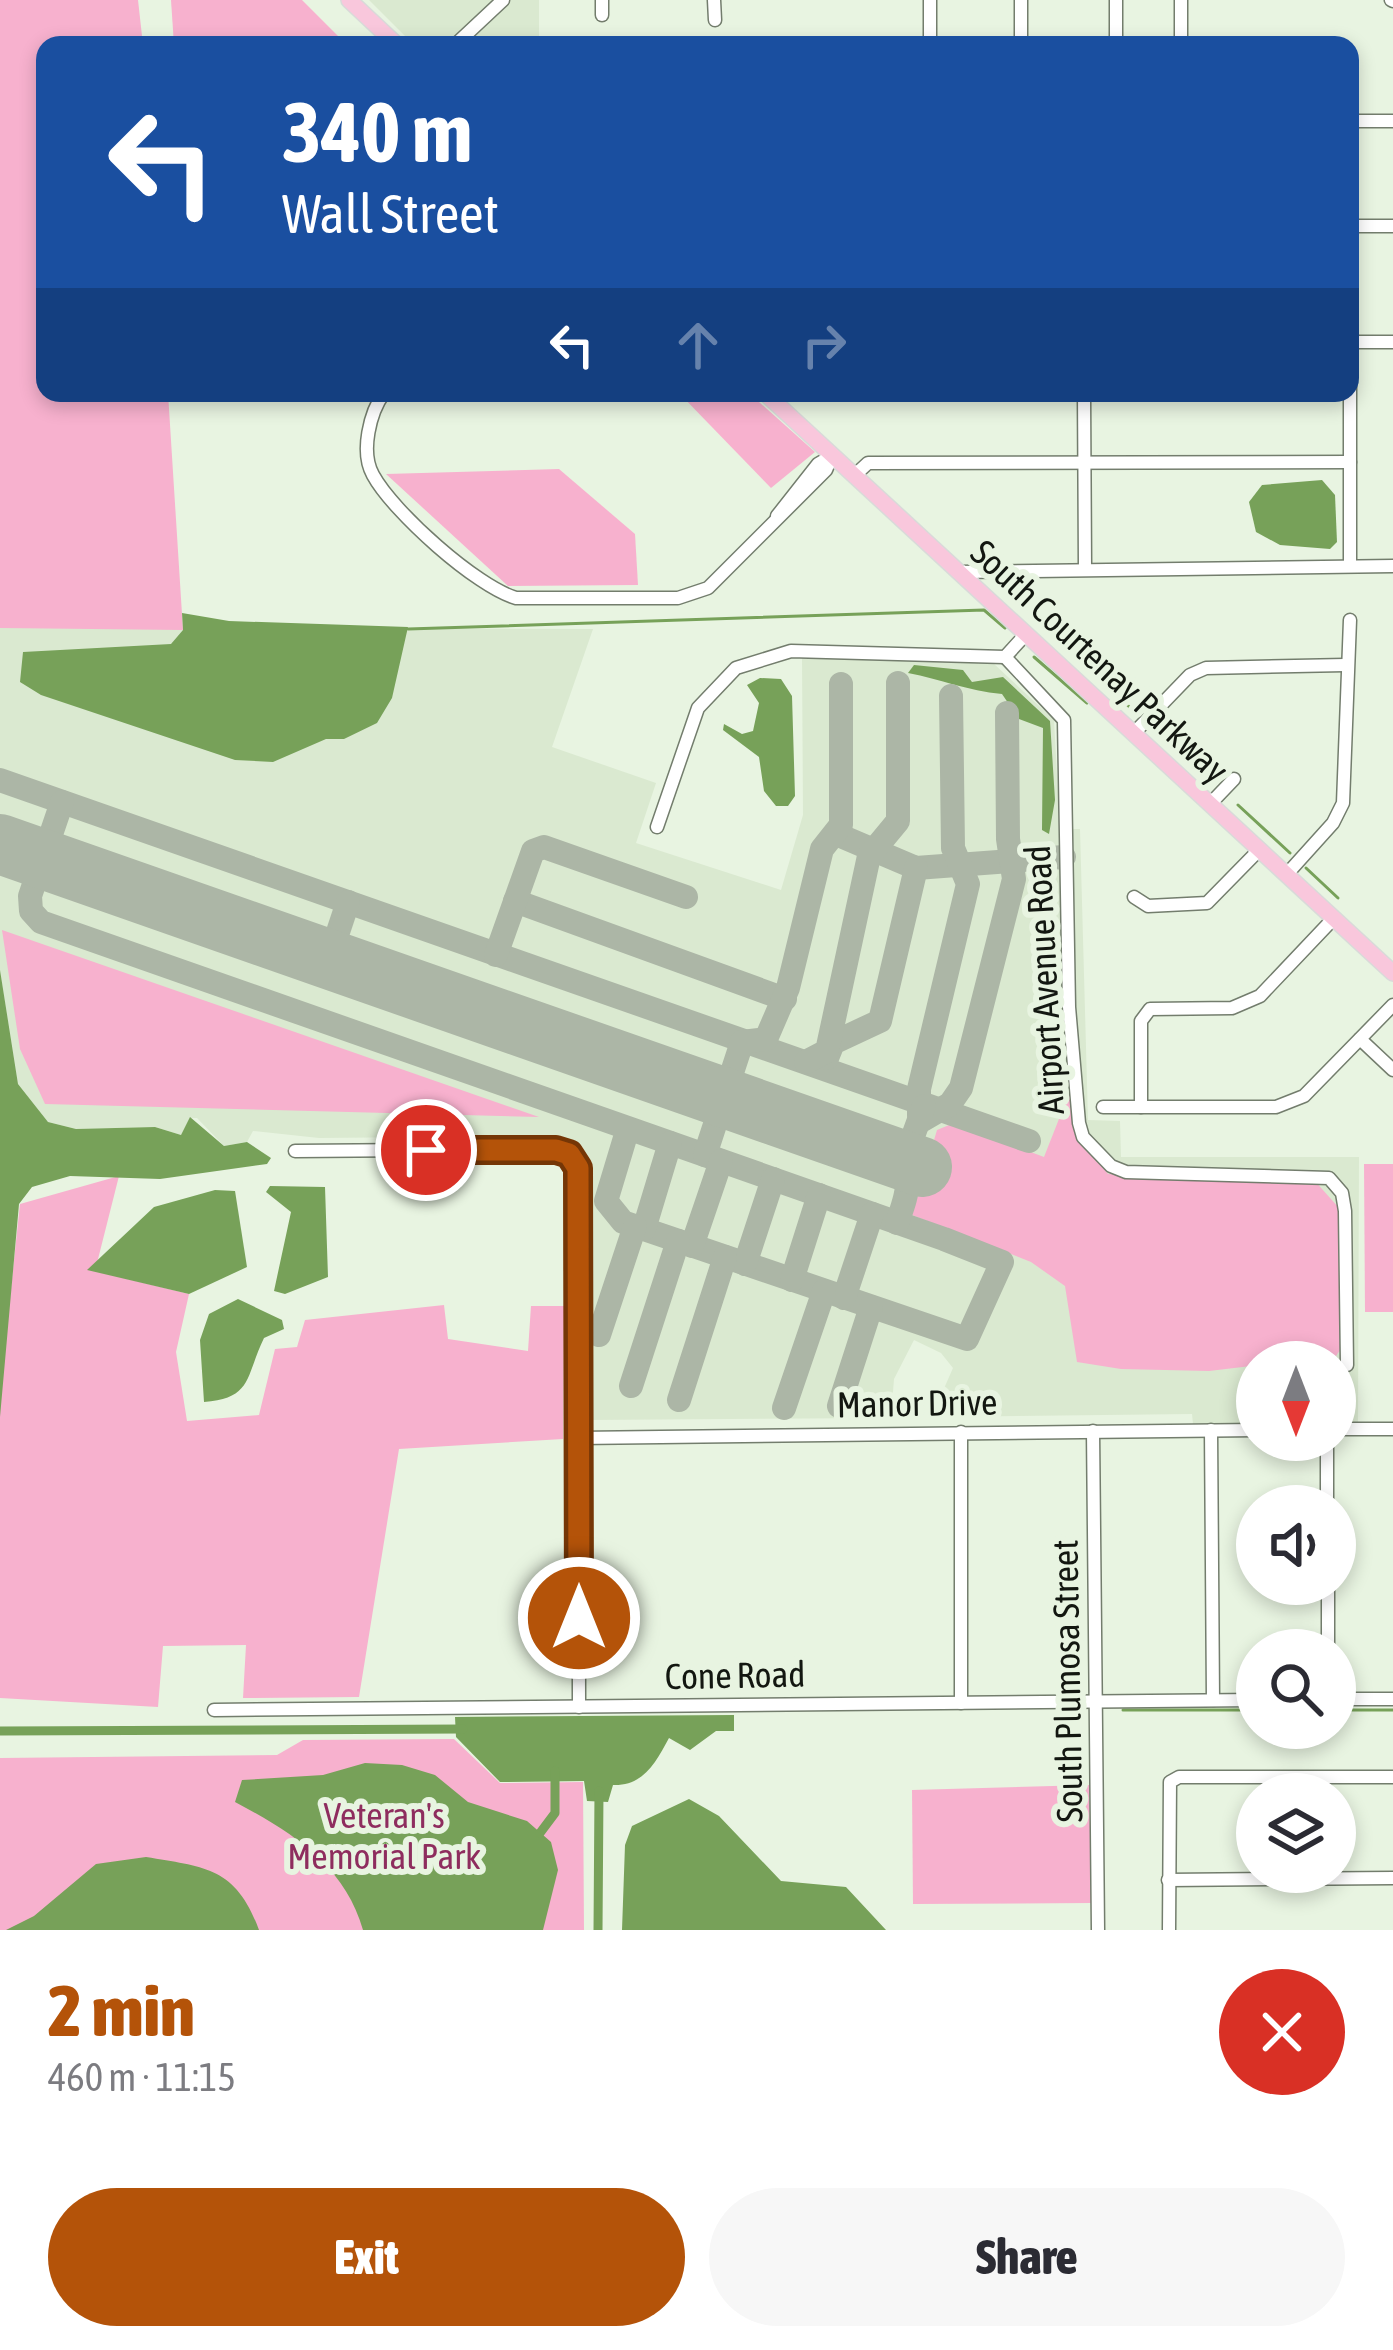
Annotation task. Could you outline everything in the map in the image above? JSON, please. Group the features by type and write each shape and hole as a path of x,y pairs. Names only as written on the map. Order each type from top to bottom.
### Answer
{"main road":[{"path":"349,0 387,36"},
{"name":"South Courtenay Parkway","path":"775,402 1393,974"}],"street":[{"path":"465,36 503,0"},
{"path":"714,0 715,20"},
{"path":"929,0 930,36"},
{"path":"1021,0 1022,36"},
{"path":"1116,0 1116,36"},
{"path":"1181,0 1181,36"},
{"path":"1359,121 1393,121"},
{"path":"1359,226 1393,226"},
{"path":"1359,342 1393,342"},
{"path":"380,402 369,427 373,475 398,508 495,592 516,598 678,598 708,588 776,517 818,464 832,456"},
{"path":"1084,402 1085,567"},
{"path":"1350,402 1350,566"},
{"path":"855,475 868,464 1350,462"},
{"path":"959,572 1393,566"},
{"path":"1287,874 1333,823 1343,803 1350,620"},
{"path":"657,827 698,708 736,668 790,651 1005,657 1026,634"},
{"name":"Airport Avenue Road","path":"1005,657 1064,720 1069,1007 1083,1137 1111,1166 1126,1172 1329,1178 1342,1193 1345,1211 1347,1341"},
{"path":"1134,733 1190,675 1205,668 1345,665"},
{"path":"1210,803 1234,779"},
{"path":"1134,897 1148,906 1207,903 1260,849"},
{"path":"1142,1107 1141,1021 1150,1010 1232,1008 1260,995 1333,919"},
{"path":"1103,1107 1276,1107 1304,1096 1393,1005"},
{"path":"1360,1039 1393,1070"},
{"path":"296,1151 569,1154 578,1168 579,1707"},
{"path":"1356,1429 1393,1429"},
{"path":"1211,1430 1213,1700"},
{"name":"Manor Drive","path":"578,1438 1236,1430"},
{"name":"South Plumosa Street","path":"1093,1431 1098,1930"},
{"path":"961,1432 961,1703"},
{"path":"1356,1699 1393,1699"},
{"name":"Cone Road","path":"214,1710 1236,1700"},
{"path":"1168,1930 1170,1782 1180,1777 1393,1777"},
{"path":"1168,1880 1393,1878"}],"shaded area":[{"path":"369,0 539,0 539,36 405,36"},
{"path":"1322,480 1335,495 1337,542 1330,549 1280,545 1256,532 1249,502 1262,485"},
{"path":"182,613 229,621 408,627 392,698 377,723 273,762 235,760 41,695 20,682 23,652 171,644 183,630"},
{"path":"0,628 593,629 552,747 656,783 636,843 781,890 803,815 802,658 993,663 1054,720 1060,829 1080,829 1088,1120 1120,1121 1121,1157 1359,1157 1358,1423 1356,1341 1236,1341 1236,1423 1193,1424 1192,1414 941,1417 942,1393 953,1368 941,1353 914,1340 894,1379 891,1418 588,1420 586,1264 592,1258 586,1250 583,1147 550,1136 319,1138 253,1131 247,1142 224,1146 197,1118 190,1118 181,1135 155,1127 76,1129 48,1122 18,1084 0,970"},
{"path":"914,665 963,670 972,682 1003,677 1050,721 1055,800 1049,834 1042,830 1043,728 1019,719 1002,694 908,673"},
{"path":"760,678 781,679 792,696 795,796 788,806 776,806 764,791 759,757 723,730 724,724 742,734 753,731 759,703 747,685"},
{"path":"0,970 18,1084 48,1122 76,1129 155,1127 181,1135 190,1117 224,1146 247,1142 271,1158 267,1164 160,1179 70,1176 32,1187 19,1204 0,1417"},
{"path":"270,1186 325,1187 328,1277 285,1294 274,1291 291,1212 266,1192"},
{"path":"215,1190 235,1191 247,1267 189,1294 87,1270 154,1207"},
{"path":"238,1299 282,1320 284,1329 264,1338 240,1390 204,1402 200,1340 209,1314"},
{"path":"734,1715 734,1731 716,1731 690,1750 669,1738 641,1777 613,1785 608,1802 587,1801 584,1781 500,1782 456,1737 455,1717"},
{"path":"365,1763 402,1765 435,1775 468,1802 527,1821 551,1842 558,1870 543,1930 363,1930 343,1887 314,1853 235,1802 242,1780 323,1775"},
{"path":"689,1799 719,1816 781,1881 846,1887 886,1930 622,1930 625,1845 632,1826"},
{"path":"146,1857 202,1868 229,1882 259,1930 6,1930 34,1916 96,1864"}],"green space":[{"path":"0,0 138,0 142,36 36,36 36,402 169,402 183,630 0,628"},
{"path":"171,0 302,0 338,36 173,36"},
{"path":"688,402 759,402 815,452 771,488"},
{"path":"559,469 635,534 638,585 508,586 386,474"},
{"path":"2,930 539,1117 45,1104 20,1049"},
{"path":"1070,1091 1075,1132 1108,1174 1314,1180 1339,1208 1343,1341 1236,1341 1236,1368 1209,1371 1121,1369 1077,1362 1065,1286 1031,1262 912,1215 937,1130 954,1123 1044,1157"},
{"path":"1364,1164 1393,1164 1393,1312 1365,1312"},
{"path":"119,1176 95,1271 189,1294 176,1352 187,1421 259,1415 275,1349 297,1347 305,1320 444,1305 448,1339 528,1351 531,1306 564,1306 563,1439 399,1449 359,1697 243,1698 246,1645 163,1646 158,1707 0,1698 0,1391 20,1204"},
{"name":"Veteran's Memorial Park","path":"454,1739 500,1783 583,1782 584,1930 0,1930 0,1758 277,1755 303,1740"},
{"path":"1089,1785 1092,1903 913,1904 912,1790"}],"waterway":[{"path":"408,629 984,610 1005,628"},
{"path":"1034,657 1087,703"},
{"path":"1101,680 1139,716"},
{"path":"1154,728 1207,777"},
{"path":"1238,805 1290,853"},
{"path":"1306,868 1338,898"},
{"path":"1123,1710 1236,1710"},
{"path":"1356,1710 1393,1710"},
{"path":"0,1731 463,1729"},
{"path":"540,1833 555,1813 555,1771"},
{"path":"598,1930 599,1791"}],"taxiway":[{"path":"806,1062 827,1051 869,856 898,821 898,683"},
{"path":"705,1155 742,1042 766,1039 788,988 822,849 841,825 841,684"},
{"path":"919,1115 919,1089 968,884 953,848 951,696"},
{"path":"919,1122 950,1104 961,1088 1014,879 1008,839 1007,713"},
{"path":"0,780 1029,1141"},
{"path":"62,802 30,896 31,911 41,922 944,1239 1002,1262 967,1339 623,1222 606,1201 628,1128"},
{"path":"836,834 916,868 1064,857"},
{"path":"496,955 533,851 544,847 686,897"},
{"path":"827,1058 833,1043 880,1021 916,868"},
{"path":"515,901 785,999"},
{"path":"329,959 348,902"},
{"path":"897,1223 906,1177 887,1155 912,1139 924,1106"},
{"path":"644,1229 670,1143"},
{"path":"692,1246 721,1161"},
{"path":"745,1264 773,1179"},
{"path":"792,1280 819,1195"},
{"path":"844,1298 872,1214"},
{"path":"599,1335 635,1226"},
{"path":"631,1386 678,1241"},
{"path":"679,1400 725,1257"},
{"path":"784,1408 824,1291"},
{"path":"839,1406 871,1307"}],"runway":[{"path":"0,844 922,1167"}],"route":[{"path":"426,1150 556,1150 569,1154 578,1168 579,1618"}]}
